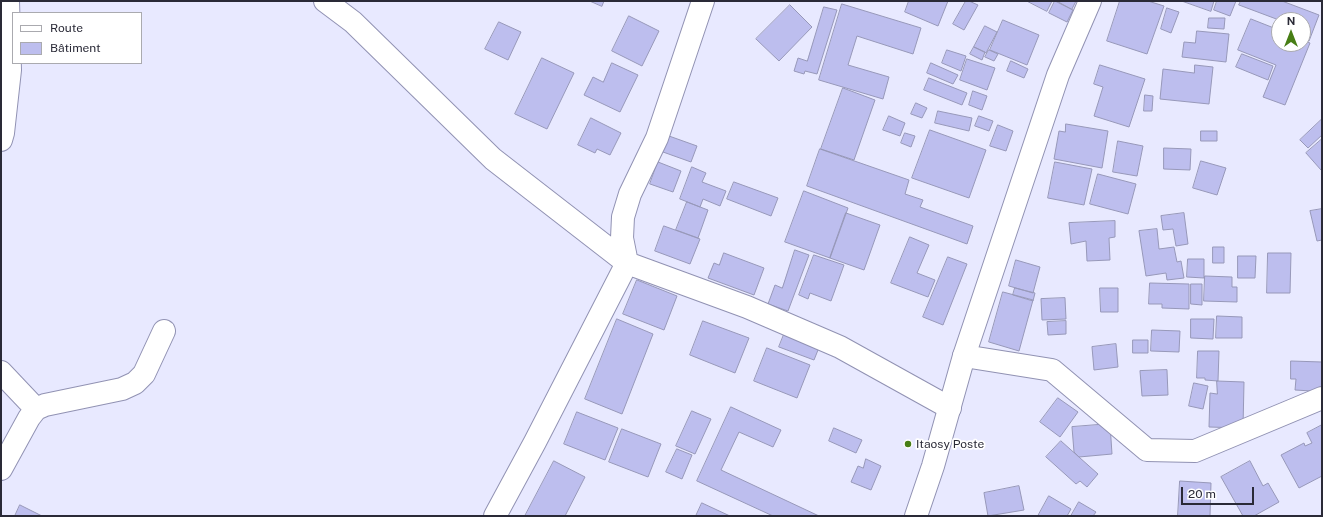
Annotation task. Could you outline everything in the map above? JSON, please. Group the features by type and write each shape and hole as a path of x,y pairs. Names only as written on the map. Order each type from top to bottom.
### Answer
{"street":[{"path":"1,140 10,70 8,1"},
{"path":"325,1 353,22 493,159 627,263 747,307 840,347 950,408"},
{"path":"496,516 627,263 622,238 623,217 630,194 657,138 703,1"},
{"path":"916,516 933,466 964,356 1058,75 1090,1"},
{"path":"1,469 29,418 36,409 45,405 122,389 135,383 144,374 164,331"},
{"path":"964,356 1052,370 1147,450 1195,451 1322,398"},
{"path":"1,372 36,409"}],"building":[{"path":"590,1 604,1 602,6"},
{"path":"909,1 948,1 938,26 905,12"},
{"path":"966,1 978,5 964,30 953,24"},
{"path":"1027,1 1052,1 1047,11"},
{"path":"1055,1 1073,10 1067,22 1049,13"},
{"path":"1057,1 1076,1 1072,9"},
{"path":"1120,1 1148,1 1164,6 1147,54 1107,41"},
{"path":"1182,1 1214,1 1211,11"},
{"path":"1217,1 1236,1 1230,16 1214,10"},
{"path":"1241,1 1282,1 1319,15 1311,36 1311,12 1271,12 1271,17 1239,5"},
{"path":"842,4 921,28 913,54 857,36 848,65 889,77 883,99 819,80"},
{"path":"790,5 812,27 779,61 756,39"},
{"path":"824,7 837,10 817,74 805,71 804,74 794,71 798,58 807,61"},
{"path":"1167,8 1179,12 1171,33 1161,29"},
{"path":"629,16 659,31 642,66 612,51"},
{"path":"1209,18 1225,18 1224,29 1208,28"},
{"path":"1251,19 1271,27 1271,52 1306,52 1285,105 1263,97 1276,65 1238,50"},
{"path":"1003,20 1039,35 1027,65 990,50"},
{"path":"499,22 521,32 508,60 485,49"},
{"path":"985,26 997,32 986,53 974,47"},
{"path":"1197,31 1229,34 1226,62 1182,57 1184,42 1195,43"},
{"path":"974,47 985,52 982,60 970,54"},
{"path":"947,50 966,56 961,71 942,63"},
{"path":"989,50 998,54 994,61 985,57"},
{"path":"1242,54 1273,66 1268,80 1236,67"},
{"path":"542,58 574,73 547,129 515,114"},
{"path":"967,59 995,68 987,90 960,80"},
{"path":"1011,61 1028,69 1024,78 1007,71"},
{"path":"612,63 638,75 620,112 584,95 593,77 603,82"},
{"path":"931,63 958,75 953,84 927,73"},
{"path":"1100,65 1145,79 1129,127 1094,116 1103,87 1094,84"},
{"path":"1195,65 1213,67 1209,104 1160,99 1163,69 1194,73"},
{"path":"929,78 967,93 962,105 924,90"},
{"path":"843,88 875,100 854,160 821,149"},
{"path":"973,91 987,96 982,110 969,105"},
{"path":"1145,95 1153,96 1152,111 1144,111"},
{"path":"916,103 927,108 922,118 911,114"},
{"path":"938,111 972,118 969,131 935,123"},
{"path":"889,116 905,123 900,136 883,130"},
{"path":"979,116 993,121 989,131 975,126"},
{"path":"591,118 621,133 610,155 597,149 595,153 578,145"},
{"path":"1322,119 1322,135 1308,148 1300,140"},
{"path":"1066,124 1108,131 1102,168 1054,159 1059,131 1065,132"},
{"path":"998,125 1013,131 1006,151 990,146"},
{"path":"930,130 986,150 969,198 912,178"},
{"path":"1201,131 1217,131 1217,141 1201,141"},
{"path":"905,133 915,136 911,147 901,143"},
{"path":"669,136 697,146 691,162 663,152"},
{"path":"1322,139 1322,169 1321,170 1306,153"},
{"path":"1118,141 1143,146 1137,176 1113,172"},
{"path":"1164,148 1191,149 1190,170 1164,169"},
{"path":"820,149 909,180 905,194 923,200 920,207 973,226 967,244 807,186"},
{"path":"1201,161 1226,168 1217,195 1193,188"},
{"path":"658,162 681,171 673,192 650,184"},
{"path":"1055,162 1092,169 1084,205 1048,198"},
{"path":"692,167 706,173 702,182 726,191 720,206 703,199 700,207 680,199"},
{"path":"1098,174 1136,184 1128,214 1090,204"},
{"path":"734,182 778,198 771,216 727,199"},
{"path":"804,191 848,208 830,258 785,242"},
{"path":"687,202 708,210 698,238 676,230"},
{"path":"1322,209 1322,240 1317,241 1310,211"},
{"path":"846,213 880,225 864,270 830,258"},
{"path":"1184,213 1188,244 1176,246 1173,229 1163,230 1161,216"},
{"path":"1115,221 1115,237 1109,238 1110,260 1087,261 1086,241 1071,244 1069,223"},
{"path":"664,226 700,239 690,264 655,251"},
{"path":"1157,229 1159,249 1174,247 1177,262 1181,261 1184,278 1167,280 1166,273 1146,276 1139,231"},
{"path":"910,237 929,245 917,273 935,280 928,297 891,283"},
{"path":"1213,247 1224,247 1224,263 1213,263"},
{"path":"795,250 809,255 788,311 768,304 775,285 782,288"},
{"path":"724,253 764,268 754,295 708,278 714,263 719,265"},
{"path":"1268,253 1291,253 1290,293 1267,293"},
{"path":"814,255 844,265 831,301 810,293 808,299 799,295"},
{"path":"1238,256 1256,256 1255,278 1238,278"},
{"path":"948,257 967,264 943,325 923,317"},
{"path":"1188,259 1204,259 1204,278 1187,277"},
{"path":"1016,260 1040,267 1033,293 1009,286"},
{"path":"1205,276 1232,277 1232,287 1237,287 1237,302 1204,301"},
{"path":"637,280 677,296 664,330 623,314"},
{"path":"1150,283 1189,284 1189,309 1162,308 1162,304 1149,304"},
{"path":"1191,284 1202,284 1202,305 1191,304"},
{"path":"1015,288 1035,293 1033,301 1013,295"},
{"path":"1100,288 1118,288 1118,312 1101,312"},
{"path":"1003,292 1033,300 1019,351 989,342"},
{"path":"1065,298 1066,319 1042,320 1041,299"},
{"path":"1217,316 1242,317 1242,338 1216,338"},
{"path":"617,319 653,334 622,414 585,399"},
{"path":"1191,319 1214,319 1213,339 1191,338"},
{"path":"703,321 749,338 735,373 690,355"},
{"path":"1066,321 1066,334 1048,335 1047,322"},
{"path":"1152,330 1180,331 1179,352 1151,351"},
{"path":"785,332 820,345 814,360 779,347"},
{"path":"1133,340 1148,340 1148,353 1133,353"},
{"path":"1116,344 1118,367 1094,370 1092,347"},
{"path":"767,348 810,365 797,398 754,381"},
{"path":"1198,351 1219,351 1218,381 1197,378"},
{"path":"1291,361 1322,362 1322,397 1312,391 1295,390 1296,379 1291,379"},
{"path":"1167,370 1168,395 1142,396 1140,371"},
{"path":"1217,381 1244,382 1243,428 1209,427 1210,393 1217,394"},
{"path":"1194,383 1208,386 1203,409 1189,406"},
{"path":"1058,398 1078,412 1060,437 1040,422"},
{"path":"731,407 781,430 773,447 739,432 721,470 819,516 773,516 697,481"},
{"path":"692,411 711,419 695,454 676,446"},
{"path":"577,412 618,428 605,460 564,444"},
{"path":"1110,424 1112,454 1079,457 1074,452 1072,427"},
{"path":"1322,425 1322,476 1299,488 1281,455 1304,443 1305,446 1312,443 1307,433"},
{"path":"834,428 862,440 856,453 829,441"},
{"path":"622,429 661,444 648,477 609,462"},
{"path":"1061,441 1098,474 1087,487 1080,481 1076,484 1046,457"},
{"path":"677,449 692,455 682,479 666,472"},
{"path":"866,459 881,466 871,490 851,482 858,466 863,468"},
{"path":"554,461 585,477 565,516 525,516"},
{"path":"1250,461 1263,486 1268,483 1279,502 1254,516 1243,516 1221,477"},
{"path":"1180,481 1211,483 1210,516 1178,516"},
{"path":"1019,486 1024,510 988,516 984,493"},
{"path":"1049,496 1071,509 1067,516 1038,516"},
{"path":"1079,502 1096,512 1093,516 1071,516"},
{"path":"702,503 730,516 696,516"},
{"path":"20,505 42,516 15,516"}],"place":[{"name":"Itaosy Poste","path":"908,444"}]}
